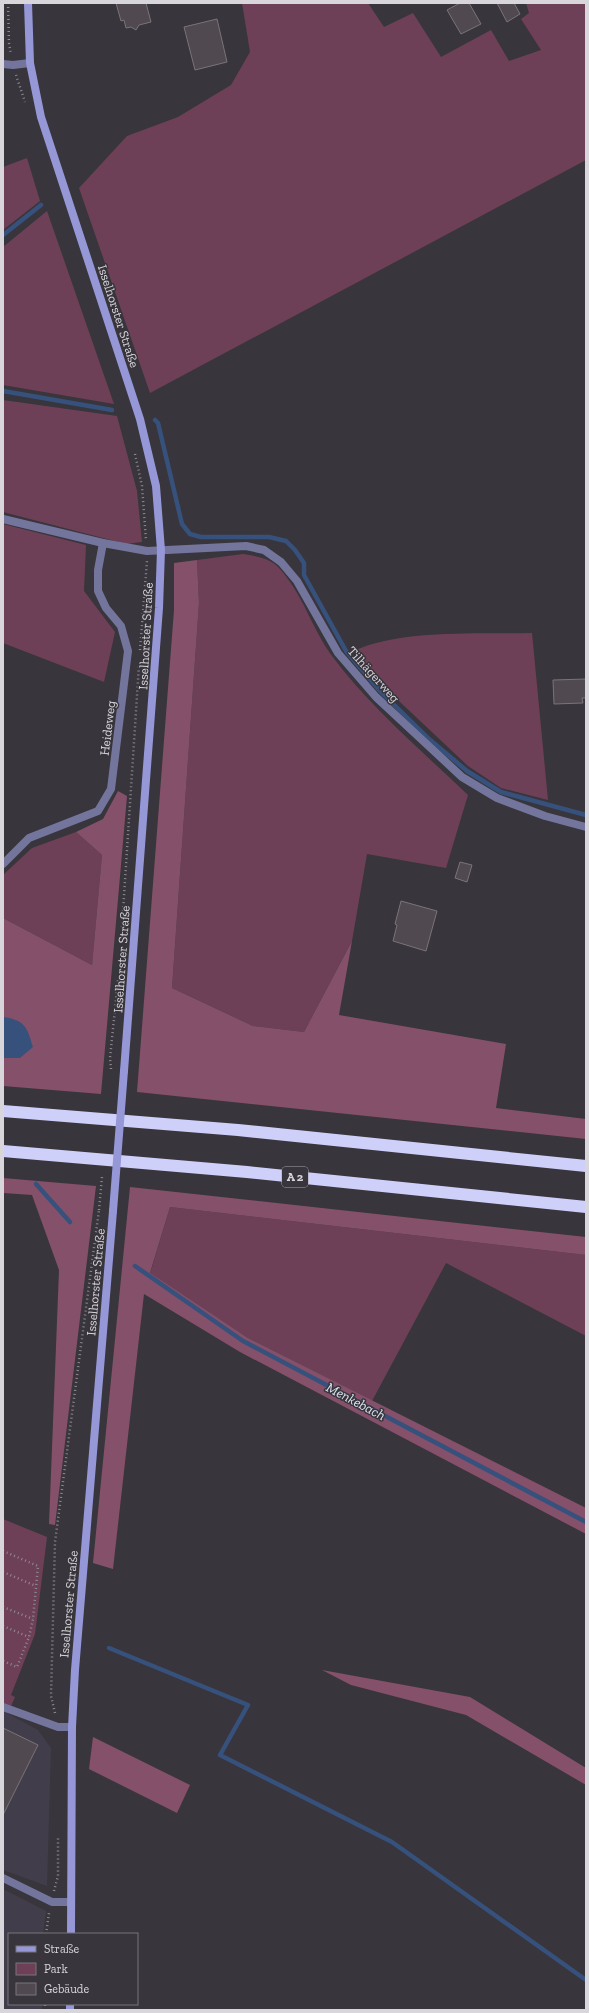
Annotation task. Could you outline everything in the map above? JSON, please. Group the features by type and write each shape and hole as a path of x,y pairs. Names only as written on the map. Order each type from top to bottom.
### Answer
{"highway":[{"path":"3,1111 238,1130 586,1166"},
{"name":"A 2","path":"3,1151 247,1172 586,1207"}],"street":[{"name":"Isselhorster Straße","path":"28,3 30,63 41,117 52,155 140,419 156,486 161,550 155,673 76,1662 72,1726 71,1933"},
{"path":"3,64 13,65 30,63"},
{"path":"3,519 103,543 147,551 161,550"},
{"name":"Heideweg","path":"3,864 29,838 98,811 111,789 128,651 121,626 106,608 98,591 98,570 103,543"},
{"name":"Tilhägerweg","path":"161,550 246,546 264,550 281,562 298,581 338,653 372,692 462,777 497,798 545,816 586,827"},
{"path":"3,1707 58,1727 72,1726"},
{"path":"3,1878 52,1902 71,1902"}],"path":[{"path":"140,654 147,551"},
{"path":"121,930 140,662"},
{"path":"112,1072 110,1058 118,977"},
{"path":"58,1727 51,1696 55,1542 100,1210"},
{"path":"3,1551 38,1566 33,1619 29,1638 17,1666 3,1661"},
{"path":"3,1572 36,1586"},
{"path":"3,1607 33,1619"},
{"path":"3,1626 29,1638"},
{"path":"46,1933 46,1922 58,1876 58,1830"}],"shaded area":[{"path":"197,560 199,603 172,988 253,1026 304,1032 352,941 339,1015 506,1044 496,1108 586,1119 586,1139 137,1092 174,610 174,563"},
{"path":"118,791 127,796 101,1094 3,1086 3,918 92,965 102,855 76,832 103,819"},
{"path":"3,1178 96,1186 55,1525 49,1524 59,1270 32,1195 3,1193"},
{"path":"130,1187 586,1237 586,1255 170,1207 150,1273 248,1338 586,1508 586,1534 240,1352 144,1294 113,1569 93,1563"},
{"path":"322,1670 470,1697 586,1768 586,1785 466,1715 351,1685"},
{"path":"3,1711 38,1730 51,1748 47,1886 3,1870"},
{"path":"93,1737 190,1785 177,1813 89,1769"},
{"path":"3,1889 46,1911 43,1933 8,1933 8,2005 42,2005 42,2010 3,2010"}],"green space":[{"path":"242,3 368,3 384,27 413,13 441,57 491,30 509,61 541,50 521,19 529,13 526,3 586,3 586,160 150,393 79,188 127,136 178,117 231,85 250,52"},
{"path":"27,158 40,201 3,230 3,167"},
{"path":"47,211 114,404 3,385 3,247"},
{"path":"3,400 117,416 137,491 142,542 126,544 3,512"},
{"path":"3,524 86,545 84,591 115,632 104,682 3,643"},
{"path":"243,554 267,560 279,568 295,589 325,646 347,675 397,728 468,795 446,868 367,854 352,941 304,1032 253,1026 172,988 199,603 197,560"},
{"path":"465,633 532,633 548,800 501,788 468,766 383,686 353,651 372,644 417,636"},
{"path":"76,832 102,855 92,965 3,918 3,875 32,848"},
{"path":"170,1207 586,1255 586,1336 446,1263 372,1401 248,1338 150,1274"},
{"path":"3,1519 47,1537 35,1634 11,1695 15,1697 8,1713 3,1711"}],"water":[{"path":"3,1017 16,1020 21,1023 29,1034 33,1047 20,1058 3,1058"}],"building":[{"path":"116,3 146,3 151,22 139,25 136,30 131,27 126,28 124,20 121,21"},
{"path":"460,3 469,3 481,24 461,34 447,10"},
{"path":"497,3 514,3 520,14 507,22"},
{"path":"217,19 227,62 195,70 184,27"},
{"path":"586,679 586,698 582,698 583,703 554,704 553,680"},
{"path":"460,862 472,865 467,882 455,878"},
{"path":"401,901 437,911 426,951 393,941 397,925 395,924"},
{"path":"3,1728 38,1745 3,1815"}],"waterway":[{"path":"3,235 41,205"},
{"path":"3,391 112,410"},
{"path":"155,420 158,423 182,524 190,534 201,537 269,537 286,541 295,550 304,563 304,575 346,651 381,692 429,739 467,771 501,792 586,815"},
{"name":"Menkebach","path":"36,1184 70,1222"},
{"name":"Menkebach","path":"135,1266 243,1341 586,1522"},
{"path":"109,1648 248,1705 220,1755 392,1842 586,1980"}]}
